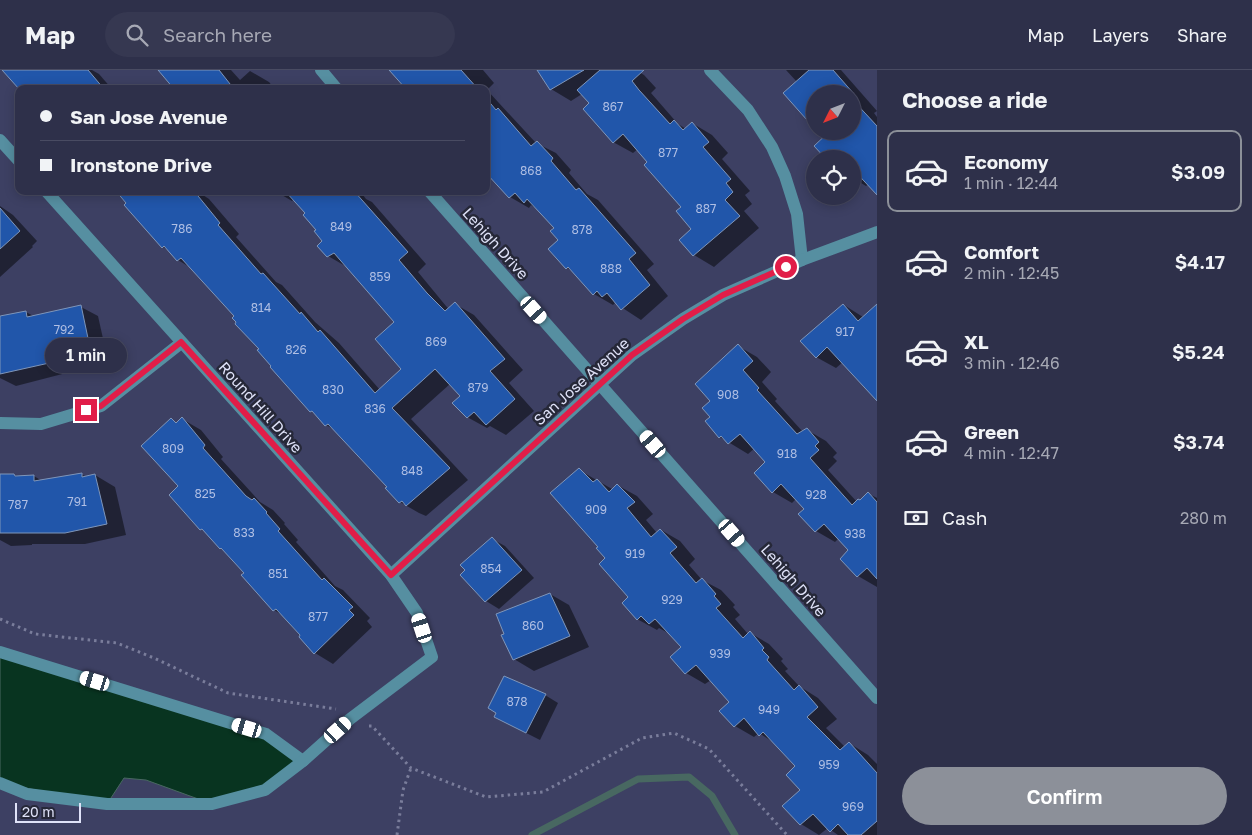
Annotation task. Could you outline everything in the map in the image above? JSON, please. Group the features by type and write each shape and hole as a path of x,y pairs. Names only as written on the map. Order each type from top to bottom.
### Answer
{"street":[{"path":"320,70 333,85"},
{"path":"710,70 748,110 772,147 785,176 797,214 802,260"},
{"path":"0,140 15,157"},
{"name":"Round Hill Drive","path":"50,195 391,575 418,613 432,657 350,719"},
{"name":"Lehigh Drive","path":"432,195 877,698"},
{"name":"San Jose Avenue","path":"391,575 632,355 683,319 723,295 802,260 877,232"},
{"path":"0,423 41,424 101,406 181,342"},
{"path":"0,652 266,734 302,762"},
{"path":"0,783 27,794 107,804 212,804 265,790 302,762 350,719"}],"path":[{"path":"0,618 35,634 117,643 154,658 228,693 343,710 350,719 372,726 411,768 486,797 543,792 642,738 674,734 709,749 787,835"},
{"path":"397,835 403,790 411,768"}],"shaded area":[{"path":"0,652 266,734 303,761 265,790 212,804 146,780 124,778 107,804 0,783"}],"building":[{"path":"2,70 88,70 101,85 15,85"},
{"path":"158,70 219,70 231,85 171,85"},
{"path":"389,70 461,70 474,85 402,85"},
{"path":"537,70 584,70 550,90"},
{"path":"600,70 644,70 632,81 639,90 670,124 674,120 683,130 692,122 709,142 703,147 731,179 726,183 733,192 725,200 740,216 693,256 679,240 691,229 676,211 681,207 644,165 647,162 623,134 613,143 583,109 589,103 577,90"},
{"path":"809,70 833,70 846,85 806,85 806,119 783,93"},
{"path":"490,103 496,110 498,108 531,146 537,141 553,158 551,161 576,190 579,188 636,253 629,259 650,285 621,310 607,293 602,297 597,291 593,295 568,267 566,269 548,249 558,240 550,231 554,228 527,199 524,203 515,193 509,198 490,177"},
{"path":"861,109 877,126 877,195 861,178 861,150 818,150 814,146 820,140 861,140"},
{"path":"119,195 197,195 220,223 218,225 261,274 263,273 318,332 320,330 375,393 401,369 375,339 394,322 334,253 327,257 317,246 322,241 314,231 316,230 303,215 305,213 289,195 358,195 408,252 399,260 427,293 445,311 455,302 505,359 490,371 515,399 486,425 474,412 467,418 452,403 460,396 435,369 392,408 450,468 406,506 402,501 399,503 385,488 387,487 328,424 325,426 312,411 310,412 270,367 257,350 259,349 235,324 236,322 232,318 234,316 181,258 177,261 164,246 162,248 124,205 126,203"},
{"path":"0,208 20,231 0,249"},
{"path":"843,304 858,321 877,304 877,401 827,347 816,358 800,341"},
{"path":"81,305 89,343 87,343 89,347 83,348 85,355 0,374 0,316 26,311 27,317"},
{"path":"738,344 753,361 743,370 759,388 757,390 797,434 807,428 819,442 815,446 819,450 810,458 852,505 868,492 877,502 877,579 867,568 857,577 840,559 848,550 824,524 815,532 798,514 804,509 781,484 772,493 754,473 765,462 740,434 728,444 721,436 719,438 705,421 710,417 702,408 710,401 695,384"},
{"path":"182,417 205,445 203,448 246,496 252,500 254,498 280,529 278,531 322,580 324,578 353,607 349,610 354,615 314,654 299,637 300,635 276,609 273,611 241,575 244,573 202,529 200,530 169,495 178,486 141,446 171,418 176,423"},
{"path":"579,468 593,482 597,479 609,492 617,484 635,502 627,508 651,537 660,529 677,547 670,553 696,583 702,578 716,594 714,596 721,604 716,608 743,638 750,631 764,648 762,650 769,657 767,660 794,690 799,685 818,707 807,717 840,750 849,742 877,773 877,821 861,835 848,835 838,824 830,832 813,814 800,825 782,806 800,790 786,775 795,766 763,732 759,736 744,718 734,727 719,711 729,702 696,665 685,674 670,657 681,647 655,619 649,624 641,616 637,620 622,603 628,597 599,564 605,558 596,548 598,547 550,493"},
{"path":"82,473 82,477 95,474 107,524 65,533 0,533 0,474 14,474 15,476 34,475 34,481"},
{"path":"492,537 522,570 485,602 460,575 465,570 460,565"},
{"path":"550,593 570,636 513,660 501,635 504,634 496,614"},
{"path":"504,676 546,694 526,733 494,717 496,713 488,708"}],"waterway":[{"path":"532,835 638,779 689,777 712,796 735,835"}],"route":[{"path":"86,410 101,406 181,342 391,575 632,355 683,319 723,295 786,267"}]}
